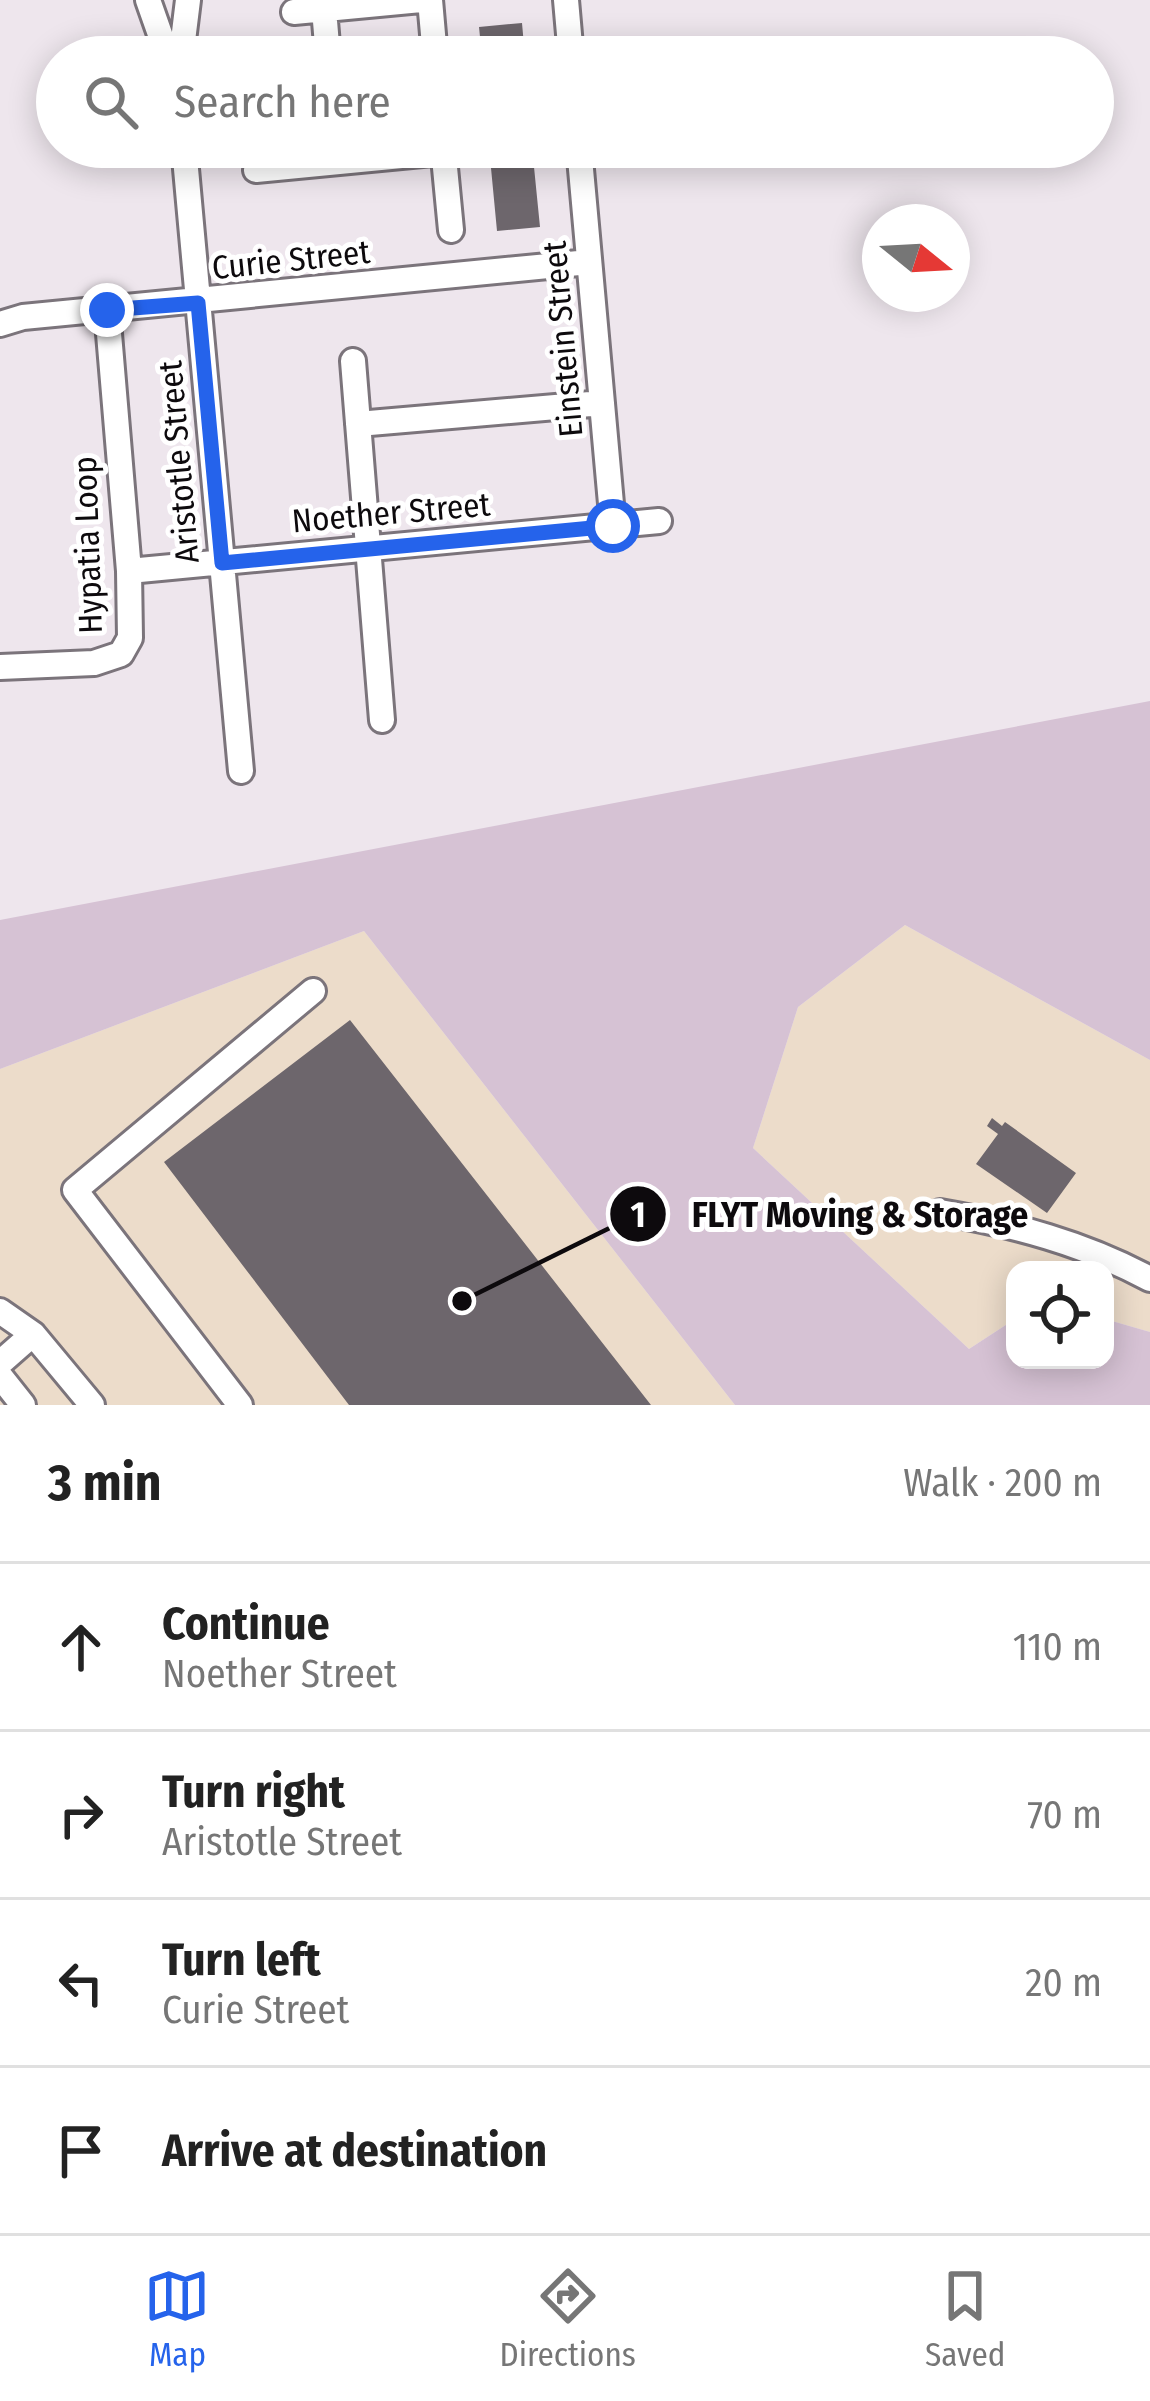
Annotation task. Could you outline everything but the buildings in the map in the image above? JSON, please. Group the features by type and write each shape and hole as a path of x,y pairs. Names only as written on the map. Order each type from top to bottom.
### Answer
{"street":[{"path":"148,0 161,36"},
{"path":"184,36 188,0"},
{"path":"294,12 425,0 431,36"},
{"path":"566,0 569,36"},
{"path":"324,9 326,36"},
{"name":"Aristotle Street","path":"186,168 241,771"},
{"path":"256,170 266,168"},
{"path":"445,168 451,230"},
{"name":"Einstein Street","path":"581,168 613,526"},
{"name":"Curie Street","path":"0,324 23,317 589,262"},
{"name":"Hypatia Loop","path":"0,668 94,663 122,654 130,638 129,571 107,310"},
{"path":"353,361 382,720"},
{"path":"358,424 602,404"},
{"name":"Noether Street","path":"129,571 659,521"},
{"path":"240,1405 75,1190 313,991"},
{"path":"940,1212 1066,1240 1150,1279"},
{"path":"0,1311 33,1334 92,1405"},
{"path":"0,1363 33,1334"},
{"path":"0,1376 22,1405"}],"shaded area":[{"path":"1150,701 1150,1060 905,925 798,1007 753,1148 969,1349 1006,1325 1006,1369 1114,1369 1114,1322 1150,1332 1150,1405 735,1405 364,931 0,1069 0,920"},
{"path":"905,925 1150,1060 1150,1332 1114,1322 1114,1261 1006,1261 1006,1325 969,1349 753,1148 798,1007"},
{"path":"364,931 735,1405 0,1405 0,1069"}],"place":[{"name":"FLYT Moving & Storage","path":"462,1301"}],"route":[{"path":"107,310 198,303 222,563 613,526"}]}
